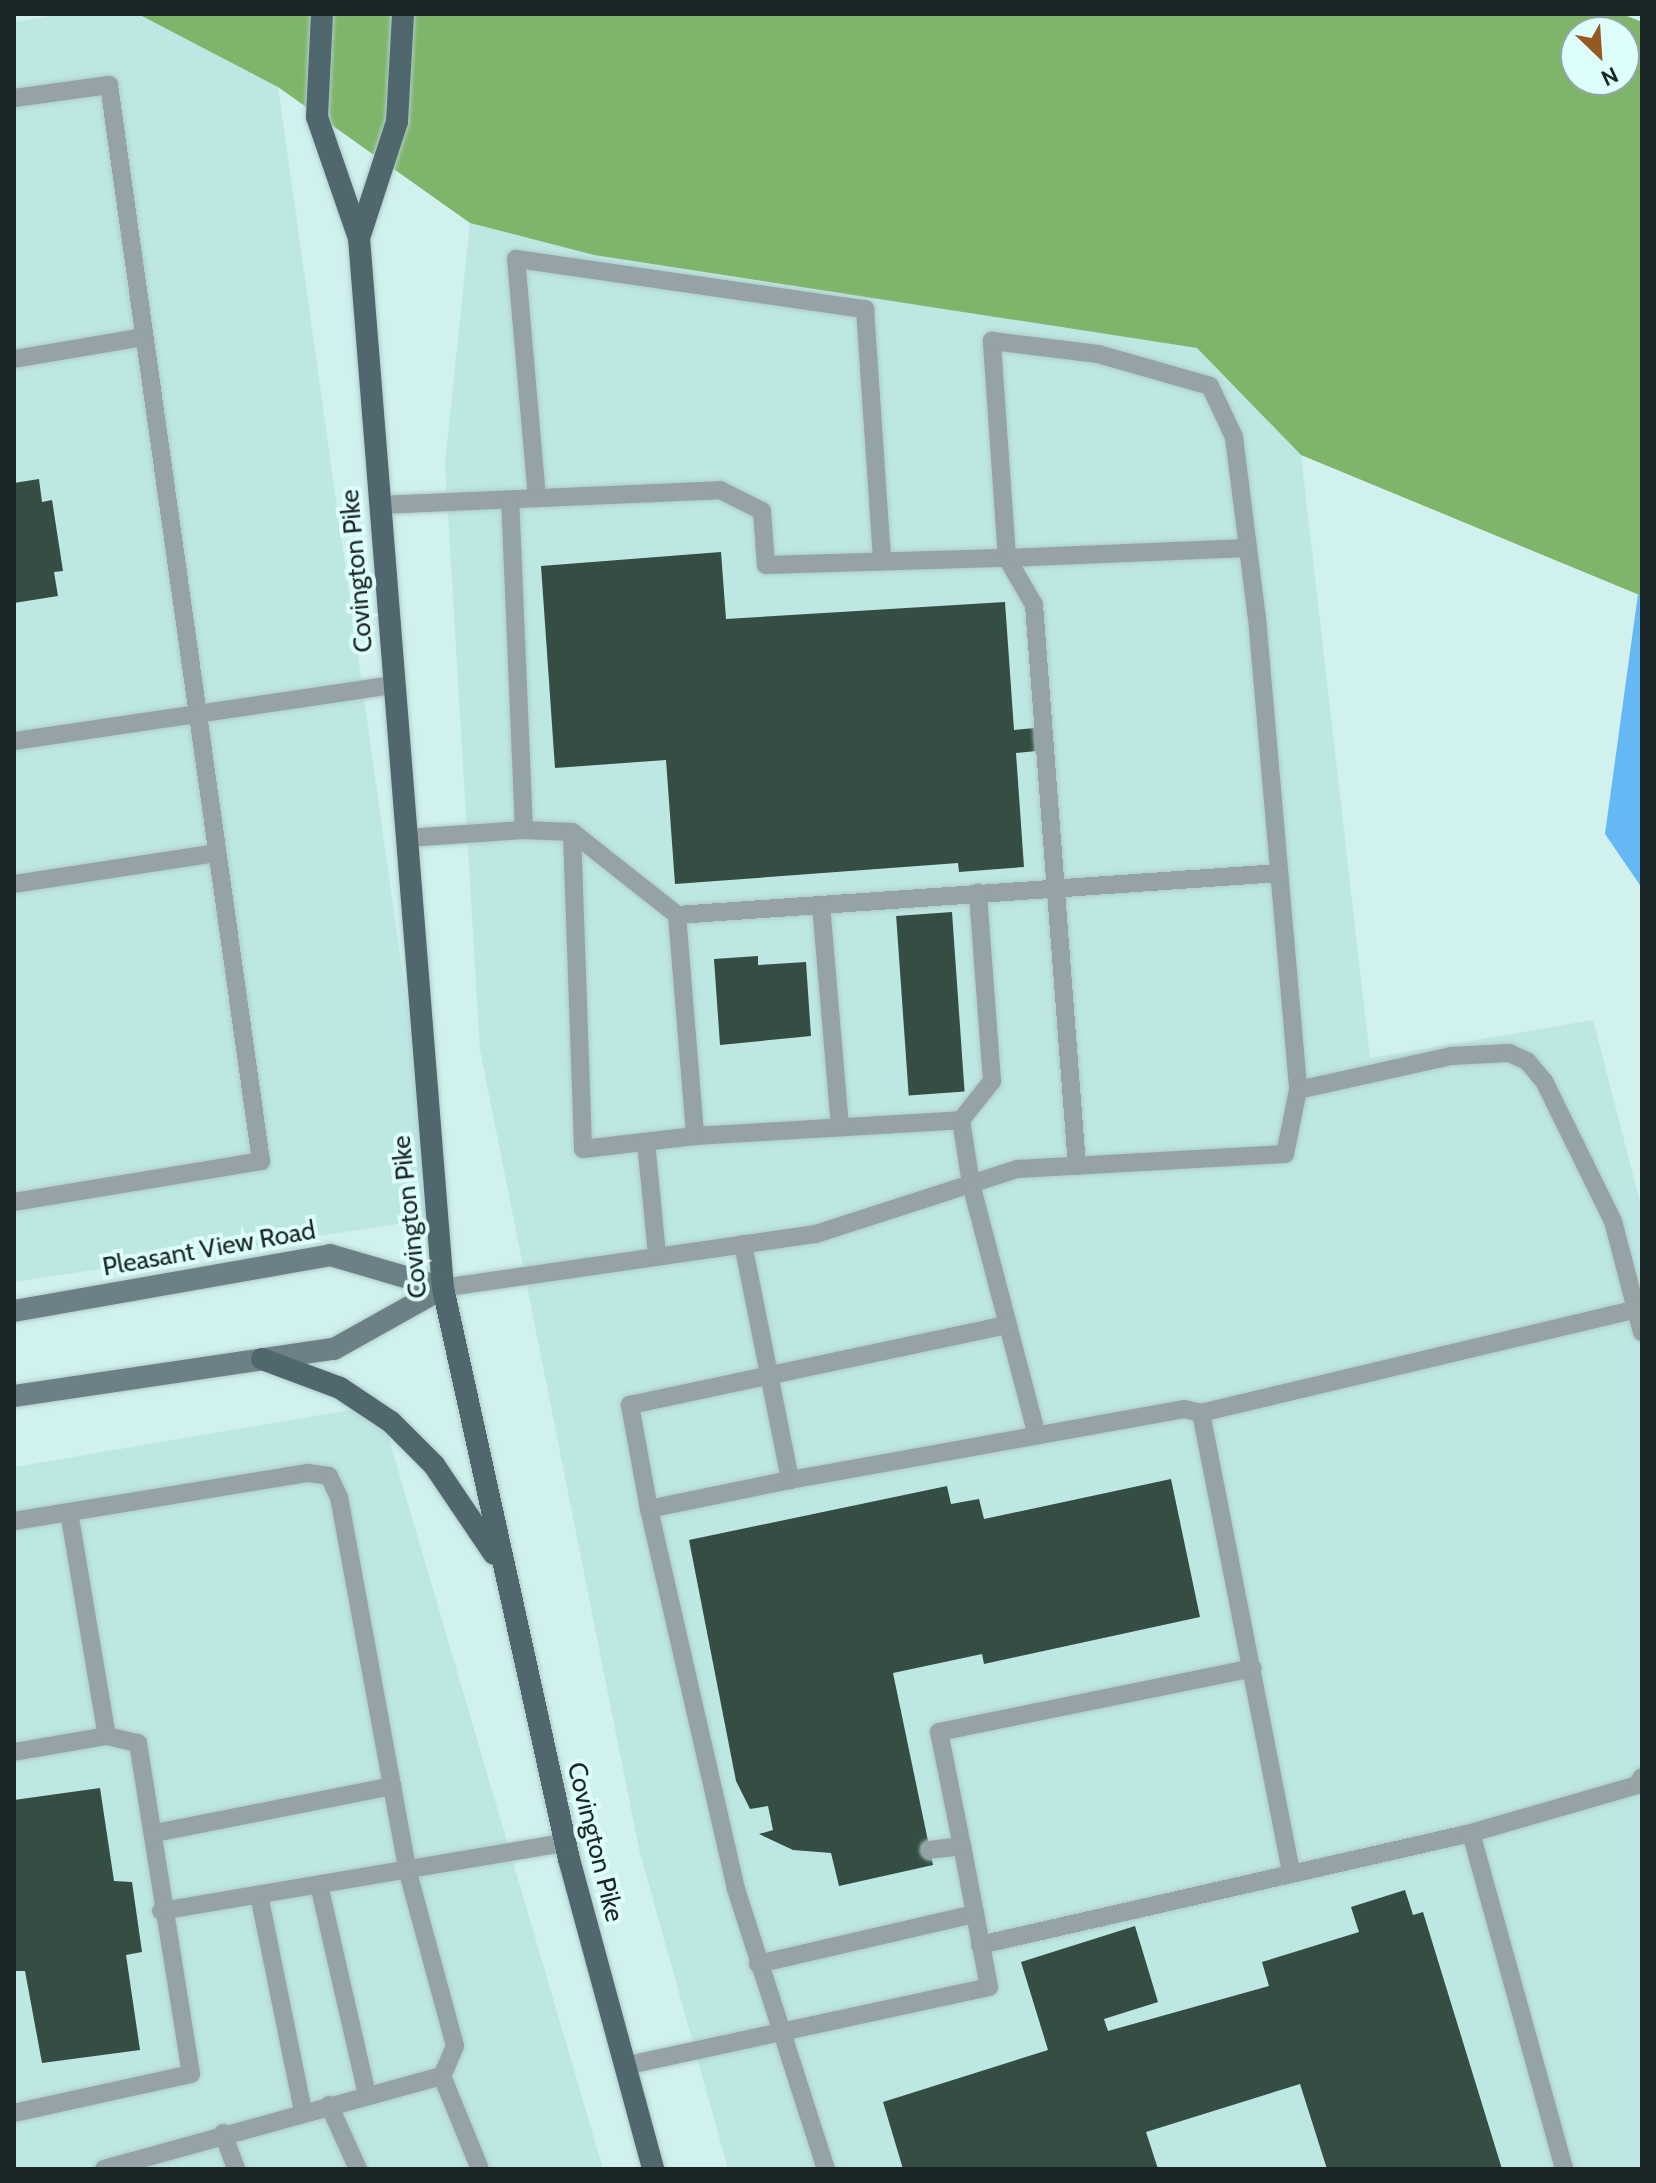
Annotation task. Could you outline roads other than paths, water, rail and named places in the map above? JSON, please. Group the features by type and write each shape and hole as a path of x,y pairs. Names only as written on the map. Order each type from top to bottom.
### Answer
{"main road":[{"name":"Covington Pike","path":"322,14 317,117 359,238 443,1288 501,1565 565,1843 653,2169"},
{"name":"Covington Pike","path":"359,238 397,122 403,14"},
{"name":"Pleasant View Road","path":"14,1311 330,1255 443,1288"},
{"path":"14,1396 334,1349 443,1288"},
{"path":"262,1359 340,1388 391,1422 434,1465 501,1565"}],"lane":[{"path":"14,98 109,85 261,1161 14,1202"},
{"path":"537,498 516,259 865,309 882,561"},
{"path":"14,359 144,337"},
{"path":"443,1288 816,1234 1017,1169 1077,1166 1285,1154 1298,1090 1248,548 1234,437 1210,386 1098,354 992,341 1007,558 1034,605 1077,1166"},
{"path":"380,505 720,490 762,511 766,565 1248,548"},
{"path":"510,500 524,830"},
{"path":"14,741 196,711 395,685"},
{"path":"407,838 524,830 572,832 677,915 1279,873"},
{"path":"572,832 583,1149 695,1136 961,1120"},
{"path":"14,884 217,853"},
{"path":"978,893 992,1081 961,1120 971,1184 1037,1436"},
{"path":"821,905 840,1126"},
{"path":"677,915 695,1136"},
{"path":"1298,1090 1451,1056 1509,1053 1527,1061 1544,1081 1613,1221 1642,1332"},
{"path":"646,1142 657,1255"},
{"path":"743,1244 790,1480"},
{"path":"649,1509 790,1480 1184,1409 1201,1413 1636,1309"},
{"path":"826,2169 779,2036 758,1964 649,1509 630,1405 770,1378 1007,1325"},
{"path":"1201,1413 1291,1872"},
{"path":"14,1521 308,1473 329,1476 339,1497 407,1869 455,2046 442,2076 480,2169"},
{"path":"69,1512 107,1736"},
{"path":"624,2066 779,2036 989,1987 939,1732 1253,1668"},
{"path":"14,1752 107,1736 138,1743 155,1833 161,1911 191,2074 14,2113"},
{"path":"980,1945 1471,1833 1637,1785 1642,1777"},
{"path":"155,1833 392,1786"},
{"path":"1471,1833 1564,2169"},
{"path":"161,1911 565,1843"},
{"path":"930,1850 962,1846"},
{"path":"319,1885 367,2095"},
{"path":"259,1895 303,2112"},
{"path":"758,1964 975,1914"},
{"path":"105,2169 223,2133 442,2076"},
{"path":"329,2105 358,2169"},
{"path":"223,2133 236,2169"}],"water":[{"path":"1638,594 1642,596 1642,888 1605,834"}]}
